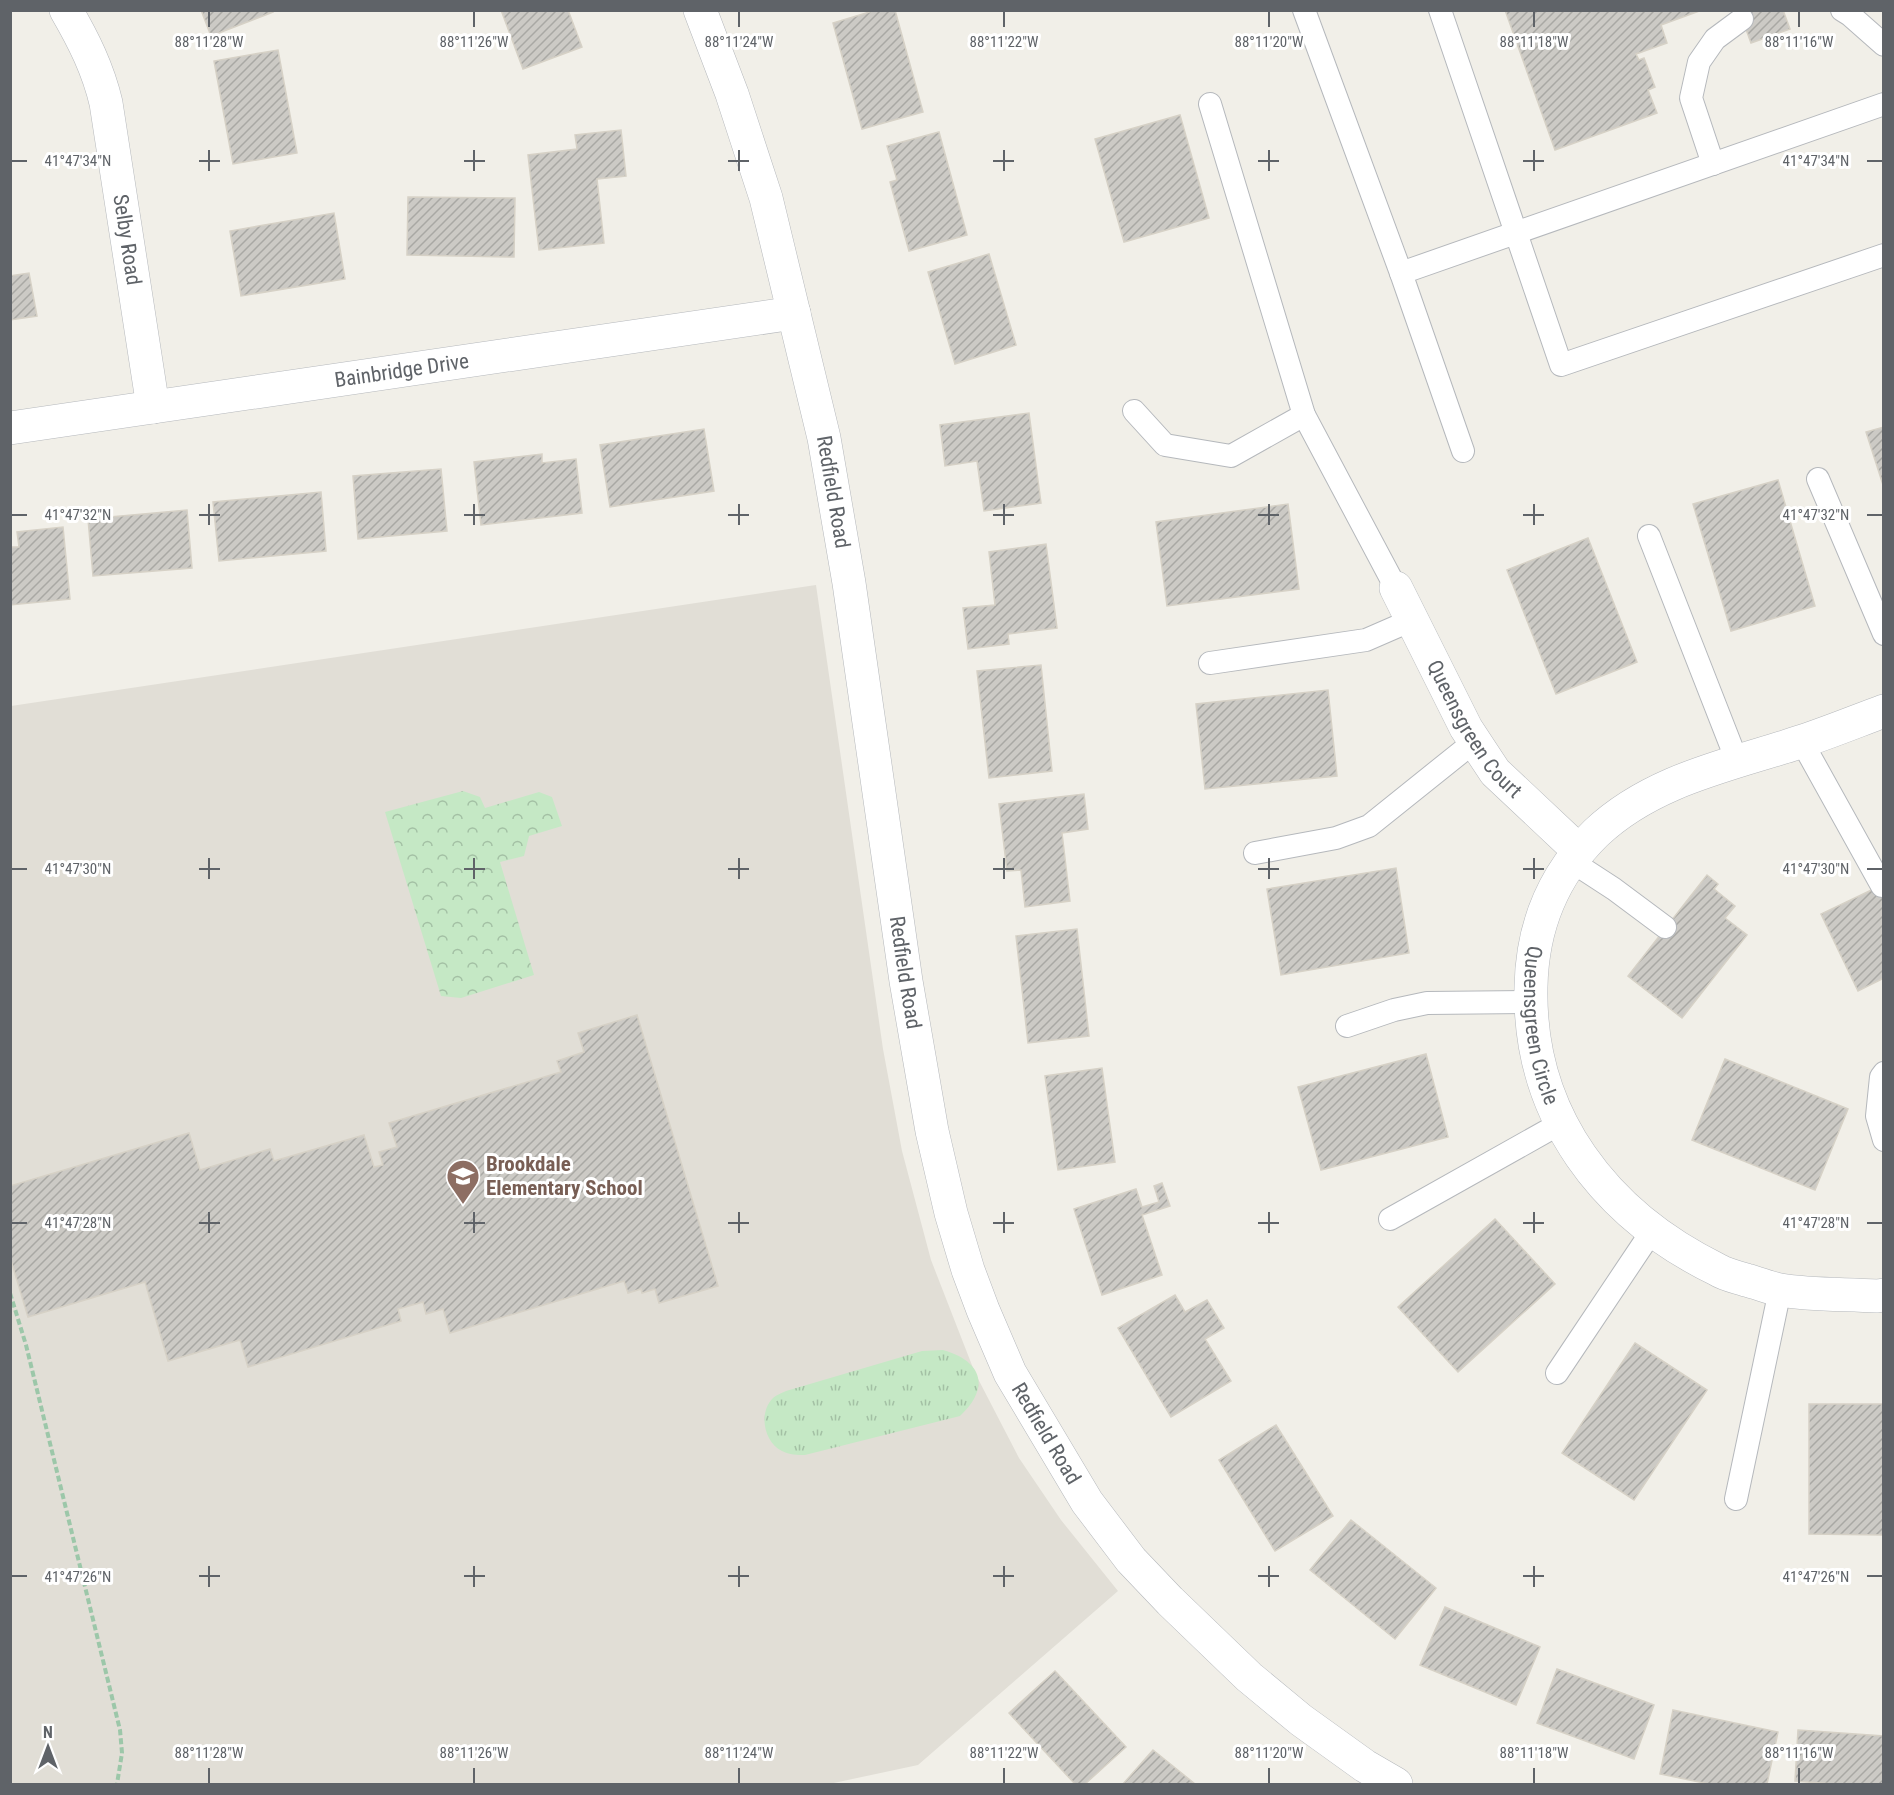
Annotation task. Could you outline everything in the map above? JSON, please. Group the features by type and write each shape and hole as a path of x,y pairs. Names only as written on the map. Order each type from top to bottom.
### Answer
{"street":[{"name":"Selby Road","path":"66,10 86,45 99,77 106,103 153,407"},
{"name":"Redfield Road","path":"700,10 732,94 766,198 824,438 847,572 906,981 932,1131 951,1213 983,1310 1010,1373 1088,1502 1131,1560 1249,1677 1301,1720 1365,1766 1396,1785"},
{"name":"Bainbridge Drive","path":"10,428 794,313"},
{"name":"Queensgreen Court","path":"1396,588 1440,679 1495,772 1575,856"},
{"name":"Queensgreen Circle","path":"1884,711 1671,784 1623,810 1575,856 1553,892 1538,928 1531,963 1530,1002 1535,1055 1552,1108 1582,1158 1624,1208 1662,1239 1720,1272 1780,1290 1884,1295"}],"lane":[{"path":"1304,10 1401,273 1463,451"},
{"path":"1440,10 1561,365 1884,255"},
{"path":"1842,10 1884,45"},
{"path":"1713,164 1691,98 1699,62 1715,39 1742,19"},
{"path":"1210,104 1304,415 1396,588"},
{"path":"1401,273 1884,104"},
{"path":"1134,411 1165,445 1231,456 1304,415"},
{"path":"1818,479 1884,634"},
{"path":"1649,536 1737,761"},
{"path":"1210,663 1366,640 1412,620"},
{"path":"1255,853 1336,838 1369,826 1475,741"},
{"path":"1802,741 1882,885"},
{"path":"1575,856 1665,927"},
{"path":"1347,1026 1394,1010 1427,1003 1530,1002"},
{"path":"1884,1073 1881,1077 1877,1116 1884,1140"},
{"path":"1390,1219 1561,1123"},
{"path":"1557,1373 1652,1231"},
{"path":"1736,1499 1780,1290"}],"path":[{"path":"10,1293 26,1345 120,1730 122,1753 117,1785"}],"shaded area":[{"name":"Brookdale Elementary School","path":"816,585 883,1049 902,1151 931,1260 975,1373 1019,1458 1061,1520 1118,1591 918,1765 829,1784 11,1784 11,706"}],"green space":[{"path":"463,791 480,797 485,808 539,792 552,797 562,826 529,836 524,856 500,862 534,975 461,998 441,996 385,812"},
{"path":"943,1350 966,1361 974,1368 978,1376 979,1385 976,1395 960,1416 805,1455 782,1451 776,1447 767,1434 765,1419 768,1404 779,1394 922,1351"}],"building":[{"path":"201,10 272,10 273,12 211,36"},
{"path":"501,10 568,10 582,47 523,69"},
{"path":"876,10 895,10 923,112 862,129 833,23"},
{"path":"1505,10 1702,10 1661,25 1667,43 1636,54 1639,60 1644,58 1655,87 1648,90 1657,113 1555,150"},
{"path":"1739,10 1783,10 1790,29 1751,43"},
{"path":"278,50 297,153 233,164 214,61"},
{"path":"1180,115 1209,218 1124,242 1095,139"},
{"path":"621,130 626,176 597,179 604,243 539,250 528,155 577,149 575,135"},
{"path":"939,132 967,235 909,251 890,182 897,180 887,146"},
{"path":"408,197 515,198 514,257 407,255"},
{"path":"334,213 345,279 241,296 230,231"},
{"path":"989,254 1016,345 955,364 928,272"},
{"path":"29,273 37,316 10,320 10,276"},
{"path":"1029,413 1041,503 984,511 977,461 945,466 940,425"},
{"path":"1884,427 1884,488 1866,432"},
{"path":"704,429 714,491 610,507 600,445"},
{"path":"542,454 542,463 576,459 582,513 481,525 474,462"},
{"path":"441,469 447,531 358,539 353,476"},
{"path":"1778,480 1815,606 1731,631 1693,504"},
{"path":"321,492 326,551 219,561 213,502"},
{"path":"1288,504 1299,589 1167,606 1156,522"},
{"path":"187,510 192,568 93,576 88,519"},
{"path":"63,527 70,599 10,605 10,547 19,547 17,532"},
{"path":"1588,538 1637,662 1556,694 1507,570"},
{"path":"1046,544 1057,628 1008,634 1009,644 968,649 963,608 995,605 989,552"},
{"path":"1041,665 1052,771 989,778 977,671"},
{"path":"1328,690 1337,776 1205,789 1196,704"},
{"path":"1084,794 1088,829 1062,833 1070,901 1025,907 1021,870 1007,871 999,804"},
{"path":"1396,868 1409,953 1281,975 1267,889"},
{"path":"1707,875 1718,884 1714,889 1735,906 1725,918 1747,935 1682,1018 1628,976"},
{"path":"1884,884 1884,978 1858,991 1821,914"},
{"path":"1077,929 1089,1036 1028,1043 1016,936"},
{"path":"637,1015 718,1286 659,1303 655,1289 642,1293 641,1289 628,1293 624,1281 450,1333 443,1309 426,1314 423,1302 398,1309 401,1321 248,1367 240,1340 168,1361 145,1282 28,1317 10,1257 10,1186 189,1133 200,1170 270,1149 274,1161 364,1135 374,1167 383,1165 379,1152 397,1147 389,1123 561,1072 557,1061 584,1052 578,1033"},
{"path":"1426,1054 1448,1137 1321,1170 1298,1087"},
{"path":"1725,1059 1848,1109 1815,1190 1692,1140"},
{"path":"1102,1068 1115,1162 1058,1170 1045,1076"},
{"path":"1162,1183 1170,1206 1142,1215 1162,1275 1102,1295 1074,1209 1136,1189 1142,1207 1159,1202 1154,1186"},
{"path":"1495,1219 1555,1284 1458,1372 1398,1307"},
{"path":"1175,1295 1185,1312 1207,1300 1224,1328 1205,1339 1231,1381 1171,1417 1118,1328"},
{"path":"1635,1343 1707,1390 1634,1500 1562,1453"},
{"path":"1809,1404 1884,1404 1884,1535 1809,1534"},
{"path":"1276,1425 1333,1516 1275,1551 1219,1460"},
{"path":"1351,1520 1436,1588 1395,1639 1310,1570"},
{"path":"1445,1607 1540,1647 1516,1705 1420,1665"},
{"path":"1557,1669 1654,1705 1634,1759 1537,1723"},
{"path":"1055,1671 1126,1747 1085,1784 1075,1784 1009,1713"},
{"path":"1673,1710 1778,1732 1767,1784 1709,1784 1660,1774"},
{"path":"1798,1730 1884,1736 1884,1784 1795,1781"},
{"path":"1153,1750 1195,1784 1123,1784"}],"place":[{"name":"Brookdale Elementary School","path":"463,1205"}]}
